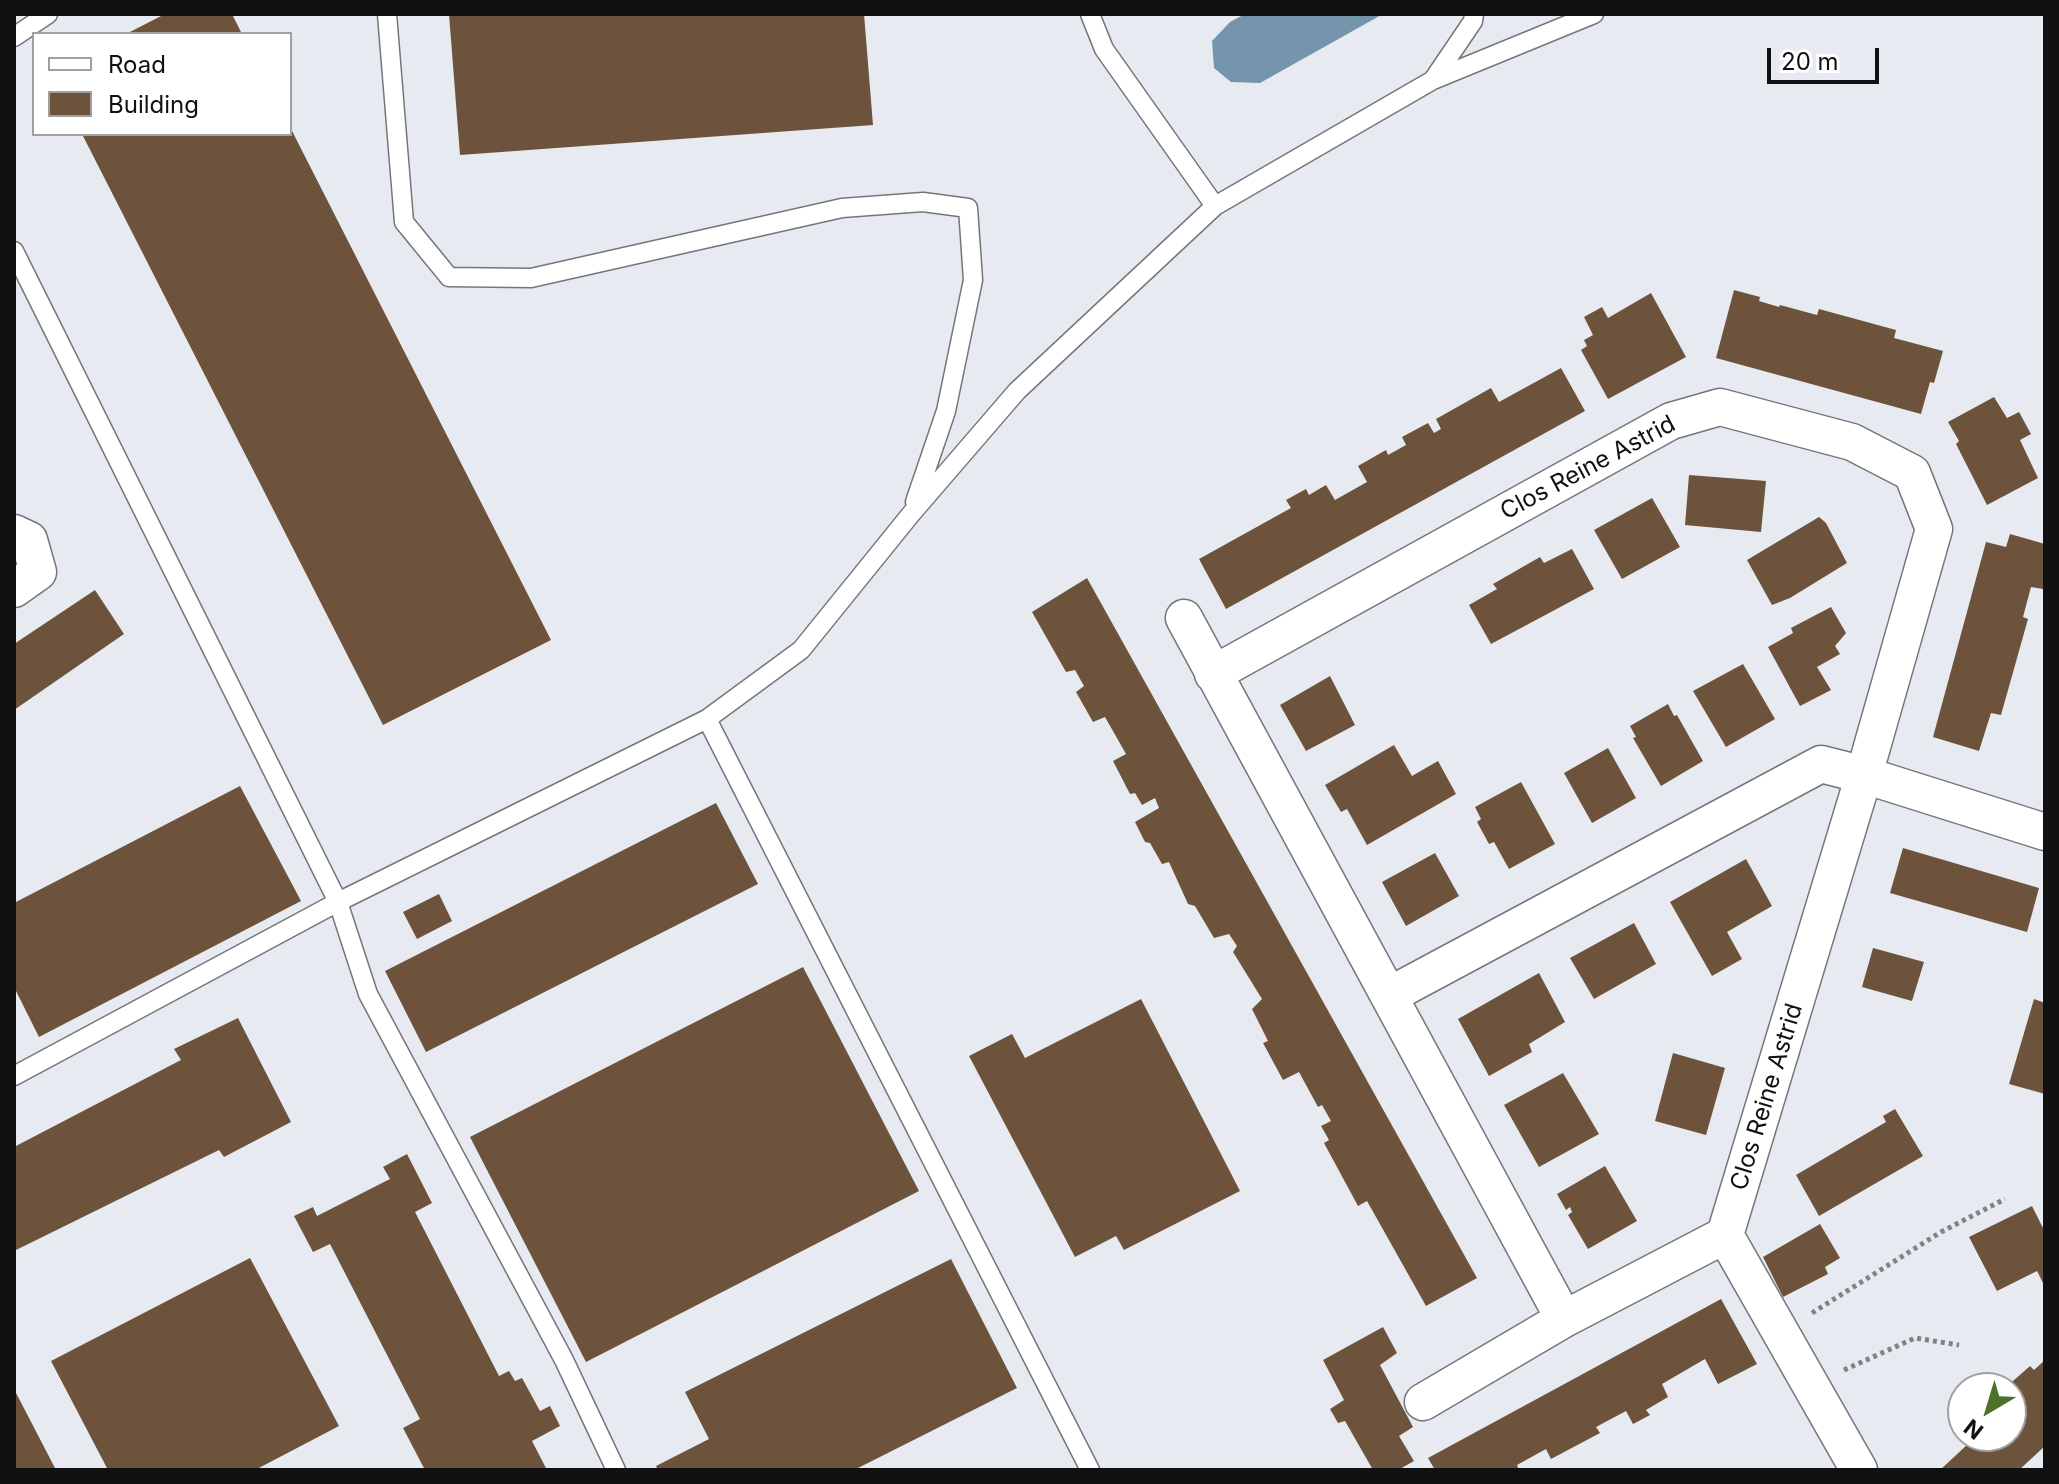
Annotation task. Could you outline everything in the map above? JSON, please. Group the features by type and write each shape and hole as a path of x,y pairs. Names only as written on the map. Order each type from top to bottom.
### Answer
{"street":[{"name":"Clos Reine Astrid","path":"1213,674 1671,421 1720,407 1852,442 1912,473 1934,529 1864,775 1725,1235"},
{"path":"14,533 29,540 38,572 14,589"},
{"path":"1184,618 1564,1319"},
{"path":"1390,995 1821,764 2045,832"},
{"path":"1423,1402 1564,1319 1725,1235 1859,1470"}],"lane":[{"path":"14,37 48,14"},
{"path":"387,14 404,222 449,277 531,278 842,208 923,202 968,208 973,280 946,411 911,514"},
{"path":"1090,14 1104,49 1215,206"},
{"path":"1433,80 1473,21 1474,14"},
{"path":"14,1076 338,902 707,719 801,650 911,514 1017,391 1215,206 1433,80 1594,14"},
{"path":"14,251 338,902 368,994 564,1360 616,1470"},
{"path":"707,719 1090,1470"}],"path":[{"path":"1780,1333 1941,1232 2005,1199"},
{"path":"1810,1385 1915,1338 1959,1345"}],"water":[{"path":"1245,14 1383,14 1260,83 1231,82 1214,68 1212,41 1230,22"}],"building":[{"path":"165,14 232,14 241,32 130,32"},
{"path":"449,14 864,14 873,125 460,155"},
{"path":"292,131 551,640 383,725 83,136 292,136"},
{"path":"1734,290 1760,297 1759,301 1779,307 1817,315 1819,309 1896,330 1894,338 1943,351 1921,414 1716,358"},
{"path":"1651,293 1686,357 1608,399 1581,350 1587,346 1584,340 1593,335 1584,317 1602,307 1608,318"},
{"path":"1561,368 1585,411 1226,609 1199,559 1291,508 1286,500 1306,489 1309,495 1326,485 1335,500 1367,482 1358,466 1386,450 1388,455 1406,445 1402,437 1428,423 1434,433 1441,429 1436,419 1491,388 1499,402"},
{"path":"1994,397 2007,418 2019,412 2031,434 2020,440 2038,478 1987,505 1948,422"},
{"path":"1689,475 1766,481 1761,532 1685,525"},
{"path":"1652,498 1680,547 1622,579 1594,530"},
{"path":"1819,517 1826,523 1847,563 1790,598 1772,605 1747,560"},
{"path":"2010,534 2045,544 2045,583 2043,589 2031,587 2023,617 2028,619 2001,715 1991,713 1979,751 1933,737 1986,542 2006,547"},
{"path":"1572,549 1594,589 1491,644 1469,605 1497,589 1493,584 1540,557 1544,563"},
{"path":"1087,578 1477,1278 1426,1306 1367,1201 1358,1206 1324,1143 1329,1140 1321,1126 1331,1121 1322,1105 1318,1107 1299,1072 1283,1080 1263,1043 1268,1041 1252,1009 1262,999 1233,952 1237,946 1229,934 1214,938 1195,906 1188,904 1169,862 1162,864 1150,843 1145,842 1135,822 1159,808 1155,798 1142,805 1135,793 1130,794 1113,761 1126,754 1105,717 1093,722 1076,692 1084,686 1075,670 1066,672 1032,612"},
{"path":"95,590 124,634 14,710 14,644"},
{"path":"1831,607 1846,633 1835,646 1840,654 1817,667 1831,690 1800,706 1768,647 1793,633 1791,628"},
{"path":"1743,664 1775,719 1726,747 1693,691"},
{"path":"1330,676 1355,725 1306,751 1280,705"},
{"path":"1668,704 1703,761 1661,786 1633,738 1636,737 1630,726"},
{"path":"1394,745 1412,776 1438,761 1456,794 1367,845 1347,809 1341,812 1325,785"},
{"path":"1608,748 1636,798 1592,823 1564,773"},
{"path":"1521,782 1555,844 1509,869 1494,842 1489,844 1477,822 1481,819 1475,807"},
{"path":"240,786 301,901 39,1037 14,987 14,903"},
{"path":"716,803 758,884 426,1052 385,971"},
{"path":"1903,848 2039,888 2027,932 1890,893"},
{"path":"1435,853 1459,896 1406,926 1382,882"},
{"path":"1746,859 1772,906 1727,932 1742,959 1712,976 1670,902"},
{"path":"439,894 452,921 417,939 403,912"},
{"path":"1634,923 1656,964 1594,999 1570,958"},
{"path":"1873,948 1924,962 1912,1001 1862,987"},
{"path":"803,967 919,1191 586,1362 470,1137"},
{"path":"1539,973 1565,1022 1529,1044 1532,1052 1489,1076 1458,1019"},
{"path":"1141,999 1240,1191 1124,1250 1116,1236 1075,1257 969,1056 1012,1034 1025,1058"},
{"path":"2034,999 2045,1003 2045,1094 2009,1084"},
{"path":"238,1018 291,1122 224,1157 219,1150 14,1251 14,1147 181,1060 174,1049"},
{"path":"1673,1053 1725,1068 1706,1135 1655,1121"},
{"path":"1563,1073 1599,1134 1539,1167 1504,1105"},
{"path":"1895,1109 1923,1156 1819,1216 1796,1175 1886,1122 1883,1116"},
{"path":"407,1154 432,1203 415,1212 499,1376 509,1371 515,1381 522,1378 540,1411 550,1406 560,1426 532,1441 547,1470 425,1470 403,1428 420,1419 330,1244 313,1252 294,1216 313,1207 317,1216 390,1179 383,1167"},
{"path":"1605,1166 1637,1221 1588,1249 1568,1215 1572,1212 1570,1207 1566,1210 1557,1194"},
{"path":"2032,1206 2045,1232 2045,1287 2037,1271 1997,1291 1969,1237"},
{"path":"1820,1224 1840,1258 1825,1267 1828,1274 1783,1297 1763,1257"},
{"path":"250,1258 339,1426 255,1470 108,1470 51,1361"},
{"path":"951,1259 1017,1388 854,1470 658,1470 656,1466 709,1439 685,1392"},
{"path":"1721,1299 1757,1364 1718,1384 1705,1359 1662,1384 1668,1397 1646,1410 1650,1415 1633,1424 1626,1411 1596,1427 1600,1433 1551,1459 1546,1449 1517,1465 1519,1470 1435,1470 1428,1458"},
{"path":"1383,1327 1397,1353 1380,1365 1413,1427 1399,1436 1414,1461 1398,1470 1373,1470 1345,1421 1338,1423 1330,1409 1344,1400 1323,1360"},
{"path":"2045,1360 2045,1446 2019,1470 1940,1470 1959,1452 2027,1452 2027,1372 2023,1372 2030,1366 2034,1370"},
{"path":"14,1389 56,1470 14,1470"}]}
